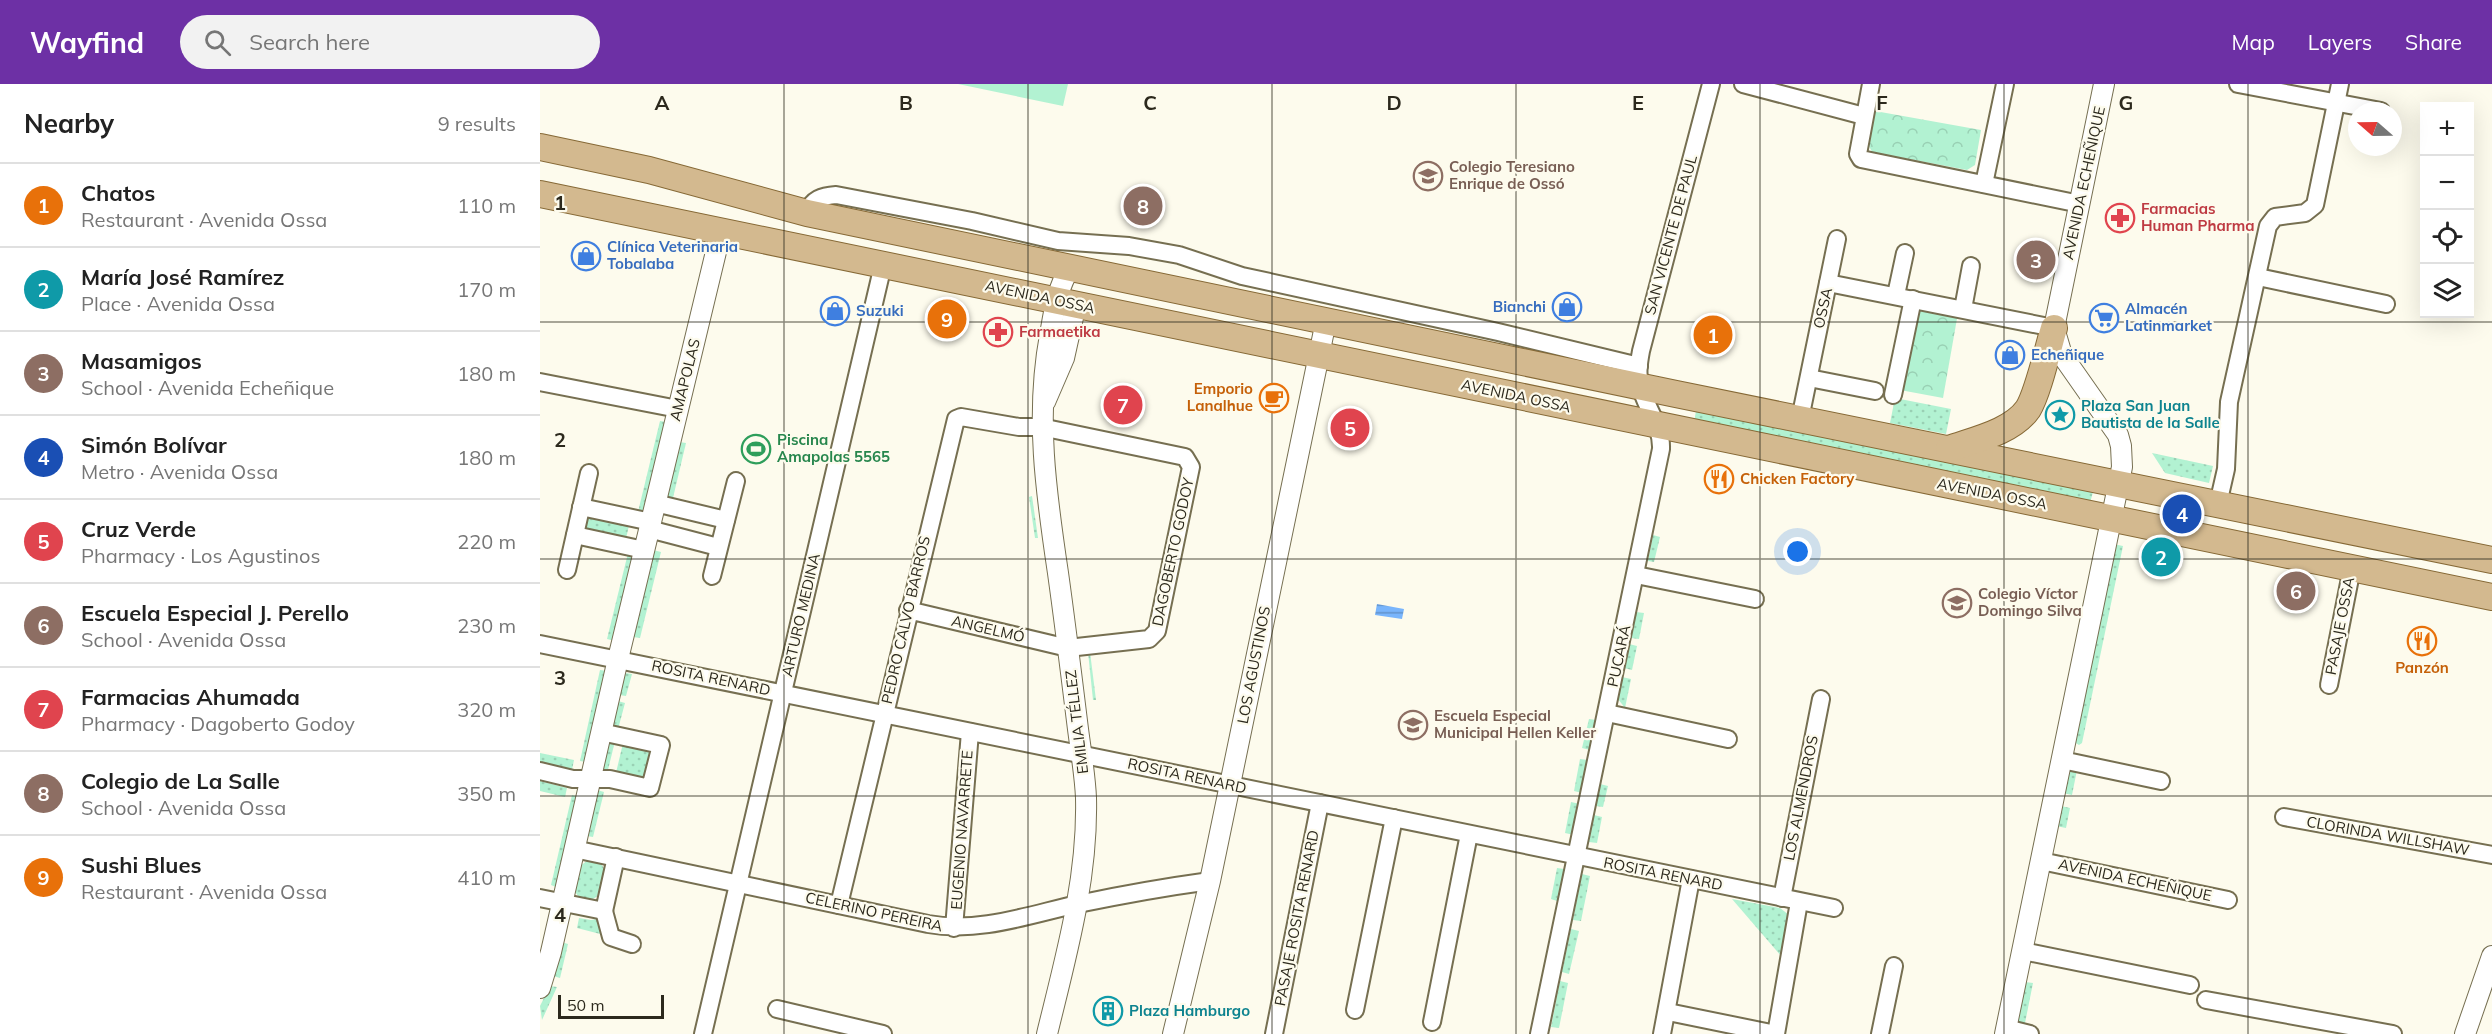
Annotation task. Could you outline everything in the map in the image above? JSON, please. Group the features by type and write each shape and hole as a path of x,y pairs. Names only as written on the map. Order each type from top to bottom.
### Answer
{"main road":[{"path":"540,147 661,173 807,213 1071,266 1326,321 1640,376 1800,419 2492,560"},
{"name":"AVENIDA OSSA","path":"540,194 2492,597"},
{"path":"798,247 807,213"},
{"path":"1948,449 2008,426 2022,416 2031,402 2054,328"}],"street":[{"name":"SAN VICENTE DE PAUL","path":"1640,376 1655,295 1711,84"},
{"path":"1743,84 1864,116"},
{"path":"1871,84 1858,154 1861,159 2080,204"},
{"path":"1984,184 2005,84"},
{"name":"AVENIDA ECHEÑIQUE","path":"2030,1034 2005,1031 2120,483 2123,457 2118,435 2062,355 2054,328 2104,84"},
{"path":"2238,84 2348,105"},
{"path":"2218,504 2226,469 2229,402 2269,222 2279,216 2305,213 2315,205 2340,84"},
{"path":"807,213 811,204 820,197 846,196 1058,241 1129,246 1179,255 1242,276 1498,332 1640,376"},
{"name":"AMAPOLAS","path":"540,988 551,952 618,659 721,231"},
{"name":"OSSA","path":"1800,419 1837,239"},
{"path":"1893,395 1904,297 1905,253"},
{"name":"ARTURO MEDINA","path":"703,1034 883,265"},
{"name":"EMILIA TÉLLEZ","path":"1047,1034 1078,904 1085,845 1086,797 1046,489 1042,417 1064,358 1066,302 1059,288 1071,266"},
{"path":"1963,309 1971,266"},
{"path":"2258,277 2386,304"},
{"path":"1828,283 2054,328"},
{"name":"LOS AGUSTINOS","path":"1173,1034 1210,881 1332,296"},
{"name":"PUCARÁ","path":"1539,1034 1661,449 1661,436 1640,376"},
{"path":"1809,378 1875,391"},
{"path":"540,382 678,409"},
{"name":"PEDRO CALVO BARROS","path":"839,905 908,610 956,419 961,417 1019,427 1042,417"},
{"name":"DAGOBERTO GODOY","path":"1042,417 1185,457 1191,467 1157,631 1154,636 1149,639 1068,648"},
{"path":"567,570 589,473"},
{"path":"712,576 736,481"},
{"path":"581,507 652,518 726,520"},
{"path":"652,518 718,547"},
{"path":"575,535 644,550"},
{"name":"PASAJE OSSA","path":"2329,685 2352,568"},
{"path":"1636,575 1755,599"},
{"name":"ANGELMÓ","path":"908,610 1068,648"},
{"name":"ROSITA RENARD","path":"540,644 1834,908"},
{"name":"LOS ALMENDROS","path":"1782,898 1821,699"},
{"path":"1607,713 1728,739"},
{"path":"540,771 573,779 610,778 650,788 661,745 601,732"},
{"name":"EUGENIO NAVARRETE","path":"954,928 970,732"},
{"path":"2062,760 2161,781"},
{"name":"PASAJE ROSITA RENARD","path":"1274,1034 1320,803"},
{"name":"CLORINDA WILLSHAW","path":"2284,817 2492,855"},
{"path":"1355,1010 1394,818"},
{"path":"1432,1022 1469,834"},
{"name":"CELERINO PEREIRA","path":"574,849 954,928 980,927 1078,904 1210,881"},
{"path":"616,857 604,911 611,937 632,944"},
{"name":"AVENIDA ECHEÑIQUE","path":"2041,861 2229,900"},
{"path":"1662,1034 1668,1012 1691,879"},
{"path":"540,898 604,911"},
{"path":"1668,1012 1776,1034 1799,902"},
{"path":"2023,951 2190,985"},
{"path":"2465,1034 2492,956"},
{"path":"1880,1034 1894,966"},
{"path":"2206,1000 2392,1034"},
{"path":"777,1009 883,1034"}],"green space":[{"path":"958,84 1068,84 1063,106"},
{"path":"1875,111 1981,130 1975,165 1967,170 1872,152 1869,146"},
{"path":"1924,307 1958,313 1943,398 1900,390 1914,315"},
{"path":"1895,398 1951,409 1946,434 1890,423"},
{"path":"1696,411 2093,492 2090,503 1694,422"},
{"path":"660,421 666,422 645,518 637,516"},
{"path":"679,442 686,443 672,502 665,500"},
{"path":"2152,453 2213,466 2209,483 2165,473"},
{"path":"1032,496 1038,538 1035,538 1029,497"},
{"path":"586,511 630,521 625,543 581,533"},
{"path":"1653,535 1660,537 1654,562 1648,561"},
{"path":"2113,544 2123,546 2082,743 2079,745 2074,742"},
{"path":"629,549 636,551 615,641 607,639"},
{"path":"653,550 661,552 640,638 633,637"},
{"path":"1636,612 1644,613 1639,639 1631,638"},
{"path":"1629,644 1637,646 1632,670 1624,668"},
{"path":"1088,652 1090,652 1096,700 1093,700"},
{"path":"600,670 607,671 586,762 580,761"},
{"path":"625,673 632,674 626,696 619,695"},
{"path":"1622,677 1631,679 1625,708 1618,699"},
{"path":"618,701 625,703 617,733 610,732"},
{"path":"1589,719 1596,720 1590,750 1582,748"},
{"path":"610,736 616,737 607,774 601,772"},
{"path":"624,739 658,747 648,785 615,777"},
{"path":"540,753 574,760 572,770 540,762"},
{"path":"1580,759 1588,760 1582,793 1574,791"},
{"path":"2069,764 2078,765 2072,795 2063,793"},
{"path":"540,781 567,788 565,797 540,791"},
{"path":"1600,784 1608,786 1603,807 1596,806"},
{"path":"597,790 604,792 593,837 587,836"},
{"path":"572,795 579,797 556,887 551,885"},
{"path":"1571,802 1580,804 1574,835 1565,833"},
{"path":"2061,806 2070,808 2066,828 2056,826"},
{"path":"1594,815 1602,817 1597,843 1589,842"},
{"path":"588,860 601,864 606,871 599,893 596,897 587,900 580,899 574,890 579,867"},
{"path":"1557,868 1564,869 1557,901 1551,899"},
{"path":"1582,874 1590,876 1581,921 1573,920"},
{"path":"1732,899 1780,908 1789,915 1782,957"},
{"path":"579,918 591,920 603,918 608,936 577,928"},
{"path":"1571,929 1579,931 1569,974 1562,972"},
{"path":"561,942 568,944 560,978 553,976"},
{"path":"1560,981 1568,983 1559,1028 1551,1027"},
{"path":"2025,982 2033,983 2024,1028 2016,1026"},
{"path":"550,986 557,987 542,1020 540,1006"}],"water":[{"name":"Piscina Amapolas 5565","path":"744,441 771,448 768,457 742,451"},
{"path":"1377,604 1404,609 1402,619 1375,615"}],"place":[{"name":"Colegio Teresiano Enrique de Ossó","path":"1428,176"},
{"name":"Colegio de La Salle","path":"1143,206"},
{"name":"Farmacias Human Pharma","path":"2120,218"},
{"name":"Clínica Veterinaria Tobalaba","path":"586,256"},
{"name":"Masamigos","path":"2036,260"},
{"name":"Bianchi","path":"1567,307"},
{"name":"Suzuki","path":"835,311"},
{"name":"Almacén Latinmarket","path":"2104,318"},
{"name":"Sushi Blues","path":"947,319"},
{"name":"Farmaetika","path":"998,332"},
{"name":"Chatos","path":"1713,335"},
{"name":"Echeñique","path":"2010,355"},
{"name":"Emporio Lanalhue","path":"1274,398"},
{"name":"Farmacias Ahumada","path":"1123,405"},
{"name":"Plaza San Juan Bautista de la Salle","path":"2060,415"},
{"name":"Cruz Verde","path":"1350,428"},
{"name":"Piscina Amapolas 5565","path":"756,449"},
{"name":"Chicken Factory","path":"1719,479"},
{"name":"Simón Bolívar","path":"2182,514"},
{"name":"María José Ramírez","path":"2161,557"},
{"name":"Escuela Especial J. Perello","path":"2296,591"},
{"name":"Colegio Víctor Domingo Silva","path":"1957,603"},
{"name":"Panzón","path":"2422,641"},
{"name":"Escuela Especial Municipal Hellen Keller","path":"1413,725"},
{"name":"Plaza Hamburgo","path":"1108,1011"}]}
